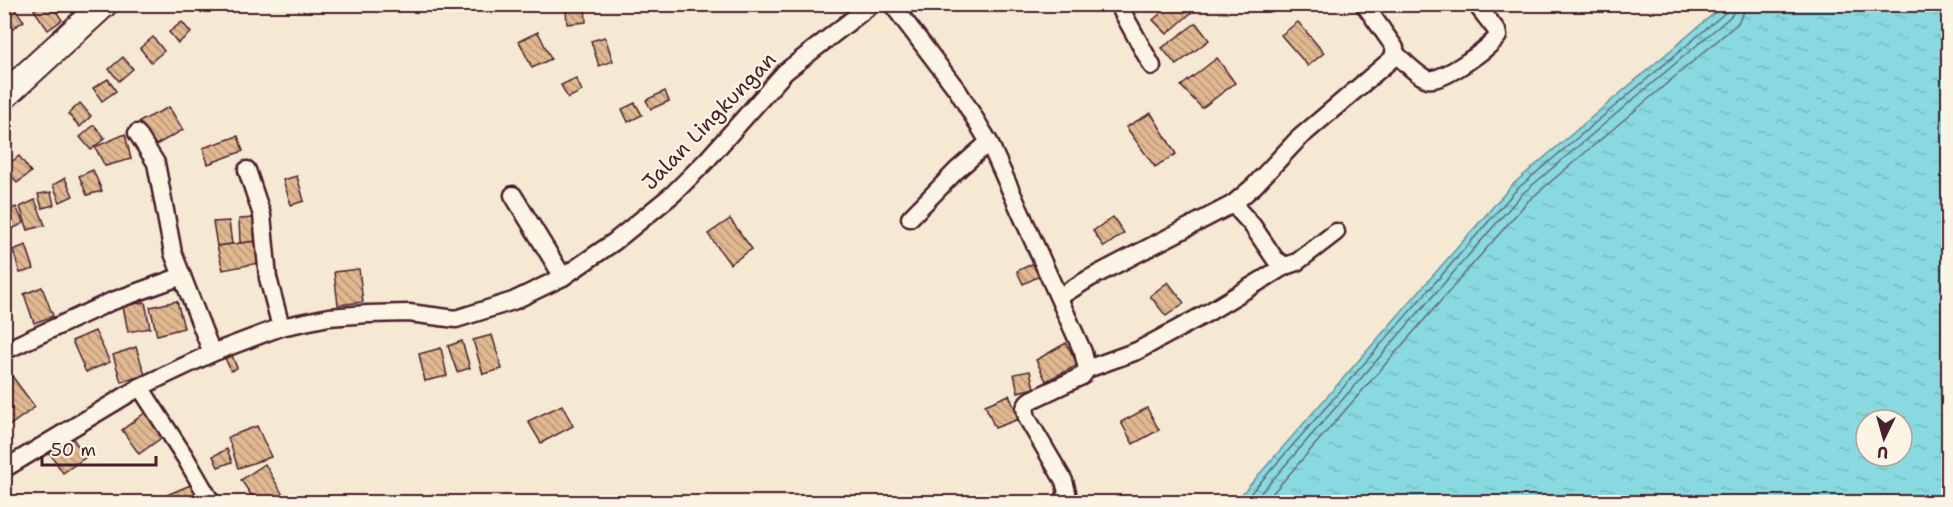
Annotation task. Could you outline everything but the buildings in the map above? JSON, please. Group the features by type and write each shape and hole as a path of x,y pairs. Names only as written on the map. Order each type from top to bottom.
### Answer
{"main road":[{"path":"4,96 104,4"}],"street":[{"name":"Jalan Lingkungan","path":"4,469 140,387 212,353 281,327 329,317 368,314 409,313 456,319 513,301 563,277 614,242 673,194 785,72 872,4"},
{"path":"892,4 958,90 989,142 1083,352 1087,369"},
{"path":"1118,4 1152,66"},
{"path":"1059,297 1233,204 1254,186 1298,139 1388,64 1395,53 1395,48 1364,4"},
{"path":"1395,53 1425,78 1440,79 1491,45 1498,36 1497,31 1476,4"},
{"path":"137,133 156,163 173,253 212,353"},
{"path":"910,218 956,171 989,142"},
{"path":"247,170 262,215 268,278 281,327"},
{"path":"513,195 563,277"},
{"path":"1233,204 1252,225 1275,259 1284,266"},
{"path":"1063,502 1067,492 1064,481 1027,418 1025,408 1029,401 1082,376 1087,369 1137,351 1209,312 1284,266 1298,262 1336,232"},
{"path":"4,351 110,302 182,276"},
{"path":"140,387 211,502"}],"water":[{"path":"1725,4 1948,5 1948,502 1235,502 1512,185"}]}
